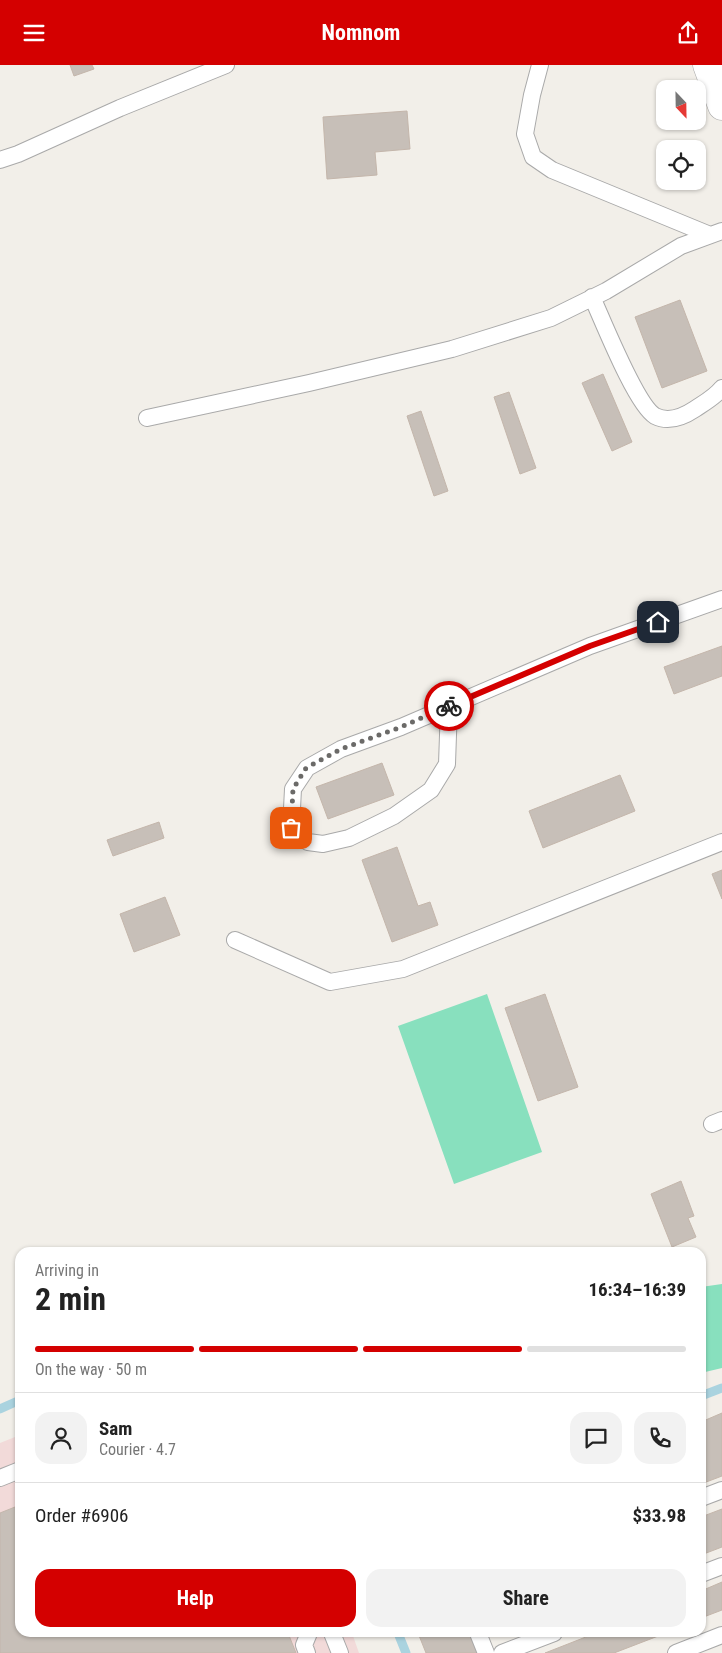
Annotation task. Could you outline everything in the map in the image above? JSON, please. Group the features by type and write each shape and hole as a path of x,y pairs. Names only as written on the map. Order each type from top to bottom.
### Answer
{"street":[{"path":"713,71 722,106"}],"lane":[{"path":"0,160 226,65"},
{"path":"540,65 525,134 533,157 552,169 716,233"},
{"path":"147,418 310,383 452,349 551,318 681,246 716,233"},
{"path":"592,297 637,395 654,415 669,420 684,417 718,394 722,388"},
{"path":"449,706 447,763 431,790 394,816 349,838 323,844 308,842 291,828 293,789 306,768 341,749 401,727 449,706 590,646 722,599"},
{"path":"235,940 330,982 403,969 722,842"},
{"path":"0,1479 15,1472"},
{"path":"706,1496 722,1490"},
{"path":"706,1572 722,1566"},
{"path":"676,1653 722,1635"},
{"path":"307,1637 304,1645 307,1653"},
{"path":"334,1637 340,1653"},
{"path":"480,1637 486,1653"},
{"path":"502,1653 544,1637"}],"shaded area":[{"path":"15,1437 15,1637 353,1637 359,1653 0,1653 0,1443"}],"green space":[{"path":"487,994 542,1152 454,1184 398,1026"},
{"path":"722,1284 722,1368 706,1372 706,1286"}],"building":[{"path":"70,65 92,65 94,69 74,76"},
{"path":"407,111 410,149 375,152 377,175 327,179 323,117"},
{"path":"680,300 707,371 662,388 635,317"},
{"path":"603,374 632,442 612,451 582,383"},
{"path":"509,392 536,468 520,474 494,397"},
{"path":"421,411 448,491 434,496 407,416"},
{"path":"722,646 722,676 674,694 664,667"},
{"path":"382,763 394,795 328,819 316,787"},
{"path":"620,775 635,811 543,848 529,811"},
{"path":"159,822 164,838 113,856 107,840"},
{"path":"397,847 418,906 430,902 438,925 392,942 362,860"},
{"path":"722,870 722,899 712,874"},
{"path":"165,897 180,935 134,952 120,914"},
{"path":"545,994 578,1087 538,1101 505,1008"},
{"path":"681,1181 694,1216 688,1218 696,1237 672,1247 651,1194"},
{"path":"722,1413 722,1476 706,1482 706,1420"},
{"path":"15,1507 15,1637 290,1637 296,1653 0,1653 0,1513"},
{"path":"722,1509 722,1547 706,1553 706,1515"},
{"path":"722,1582 722,1610 706,1616 706,1589"},
{"path":"420,1637 471,1637 477,1653 426,1653"},
{"path":"586,1637 656,1637 614,1653 545,1653"}],"waterway":[{"path":"706,1394 722,1388"},
{"path":"0,1409 15,1402"},
{"path":"400,1637 406,1653"}],"way so far":[{"path":"291,828 293,789 306,768 341,749 401,727 449,706"}],"route":[{"path":"449,706 590,646 658,622"}]}
